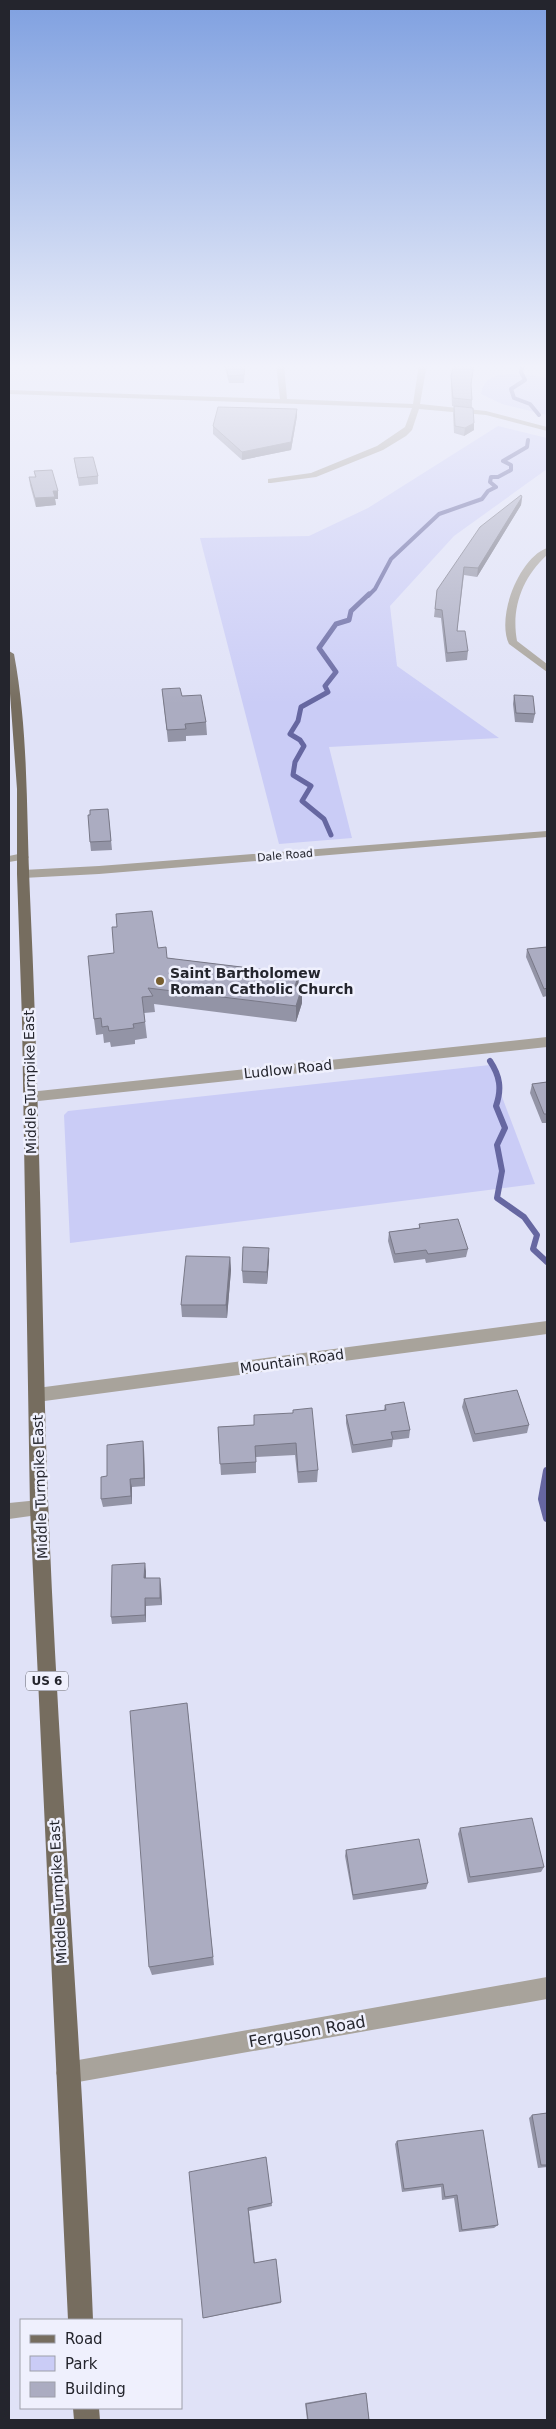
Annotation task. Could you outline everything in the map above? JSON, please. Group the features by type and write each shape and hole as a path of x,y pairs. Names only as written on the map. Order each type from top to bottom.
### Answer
{"main road":[{"name":"Middle Turnpike East","path":"9,654 16,692 23,790 22,874 27,958 39,1508 81,2319"}],"street":[{"path":"271,480 293,477"},
{"path":"547,552 535,560 518,588 509,619 512,642 547,669"},
{"name":"Dale Road","path":"22,874 99,870 547,834"},
{"path":"9,859 23,857"},
{"name":"Ludlow Road","path":"30,1098 547,1042"},
{"name":"Mountain Road","path":"37,1395 547,1326"},
{"path":"9,1511 39,1508"},
{"name":"Ferguson Road","path":"67,2073 547,1988"}],"green space":[{"path":"417,477 535,477 454,536 390,606 397,666 499,738 329,747 352,838 279,844 200,538 309,536 368,508"},
{"path":"490,1065 535,1184 70,1243 64,1115 68,1111"}],"building":[{"path":"29,477 54,477 58,491 53,491 55,497 35,498"},
{"path":"521,495 522,497 478,568 464,567 457,631 465,631 468,651 447,653 442,610 435,609 437,590 480,527"},
{"path":"180,688 182,696 201,695 206,722 185,724 186,729 167,730 162,689"},
{"path":"514,695 533,696 535,714 516,713"},
{"path":"108,809 111,841 90,842 88,815 90,815 90,810"},
{"name":"Saint Bartholomew Roman Catholic Church","path":"152,911 158,948 166,947 167,958 299,974 295,986 302,987 296,1006 148,988 153,996 142,997 145,1022 133,1024 134,1028 109,1031 108,1026 102,1027 101,1018 94,1019 88,956 114,953 112,927 117,927 116,914"},
{"path":"547,947 547,988 544,989 527,949"},
{"path":"547,1082 547,1114 544,1114 532,1084"},
{"path":"458,1219 468,1249 428,1254 426,1250 395,1254 389,1232 420,1228 419,1224"},
{"path":"243,1247 269,1248 267,1272 242,1271"},
{"path":"186,1256 230,1257 226,1305 181,1305"},
{"path":"517,1390 529,1425 475,1434 464,1399"},
{"path":"404,1402 410,1430 391,1432 393,1439 353,1445 346,1415 386,1410 385,1405"},
{"path":"312,1408 318,1470 298,1472 296,1443 255,1446 256,1462 220,1464 218,1427 254,1425 254,1415 293,1413 293,1410"},
{"path":"143,1441 144,1478 130,1479 131,1496 101,1499 101,1477 107,1476 107,1445"},
{"path":"145,1563 144,1578 160,1578 160,1598 145,1598 145,1615 111,1617 112,1565"},
{"path":"187,1703 213,1957 149,1967 130,1711"},
{"path":"532,1818 544,1867 470,1877 460,1828"},
{"path":"419,1839 428,1883 353,1895 346,1850"},
{"path":"547,2113 547,2165 541,2165 532,2115"},
{"path":"483,2130 498,2225 462,2230 457,2195 445,2197 443,2184 404,2189 397,2141"},
{"path":"266,2157 272,2203 248,2208 254,2263 276,2259 281,2302 203,2318 189,2172"},
{"path":"366,2393 369,2420 308,2420 306,2404"}],"waterway":[{"path":"368,596 375,589 391,559 439,514 482,499 488,491 496,487 490,482 491,477"},
{"path":"331,835 324,819 302,801 311,786 293,775 295,762 304,746 300,740 290,734 298,721 301,707 328,692 325,686 336,672 319,648 336,624 349,620 351,611 369,594"},
{"path":"490,1061 498,1077 499,1094 496,1106 505,1128 497,1145 502,1171 497,1198 524,1217 537,1235 533,1249 547,1262"},
{"path":"547,1471 542,1499 547,1518"}],"place":[{"name":"Saint Bartholomew Roman Catholic Church","path":"160,981"}]}
